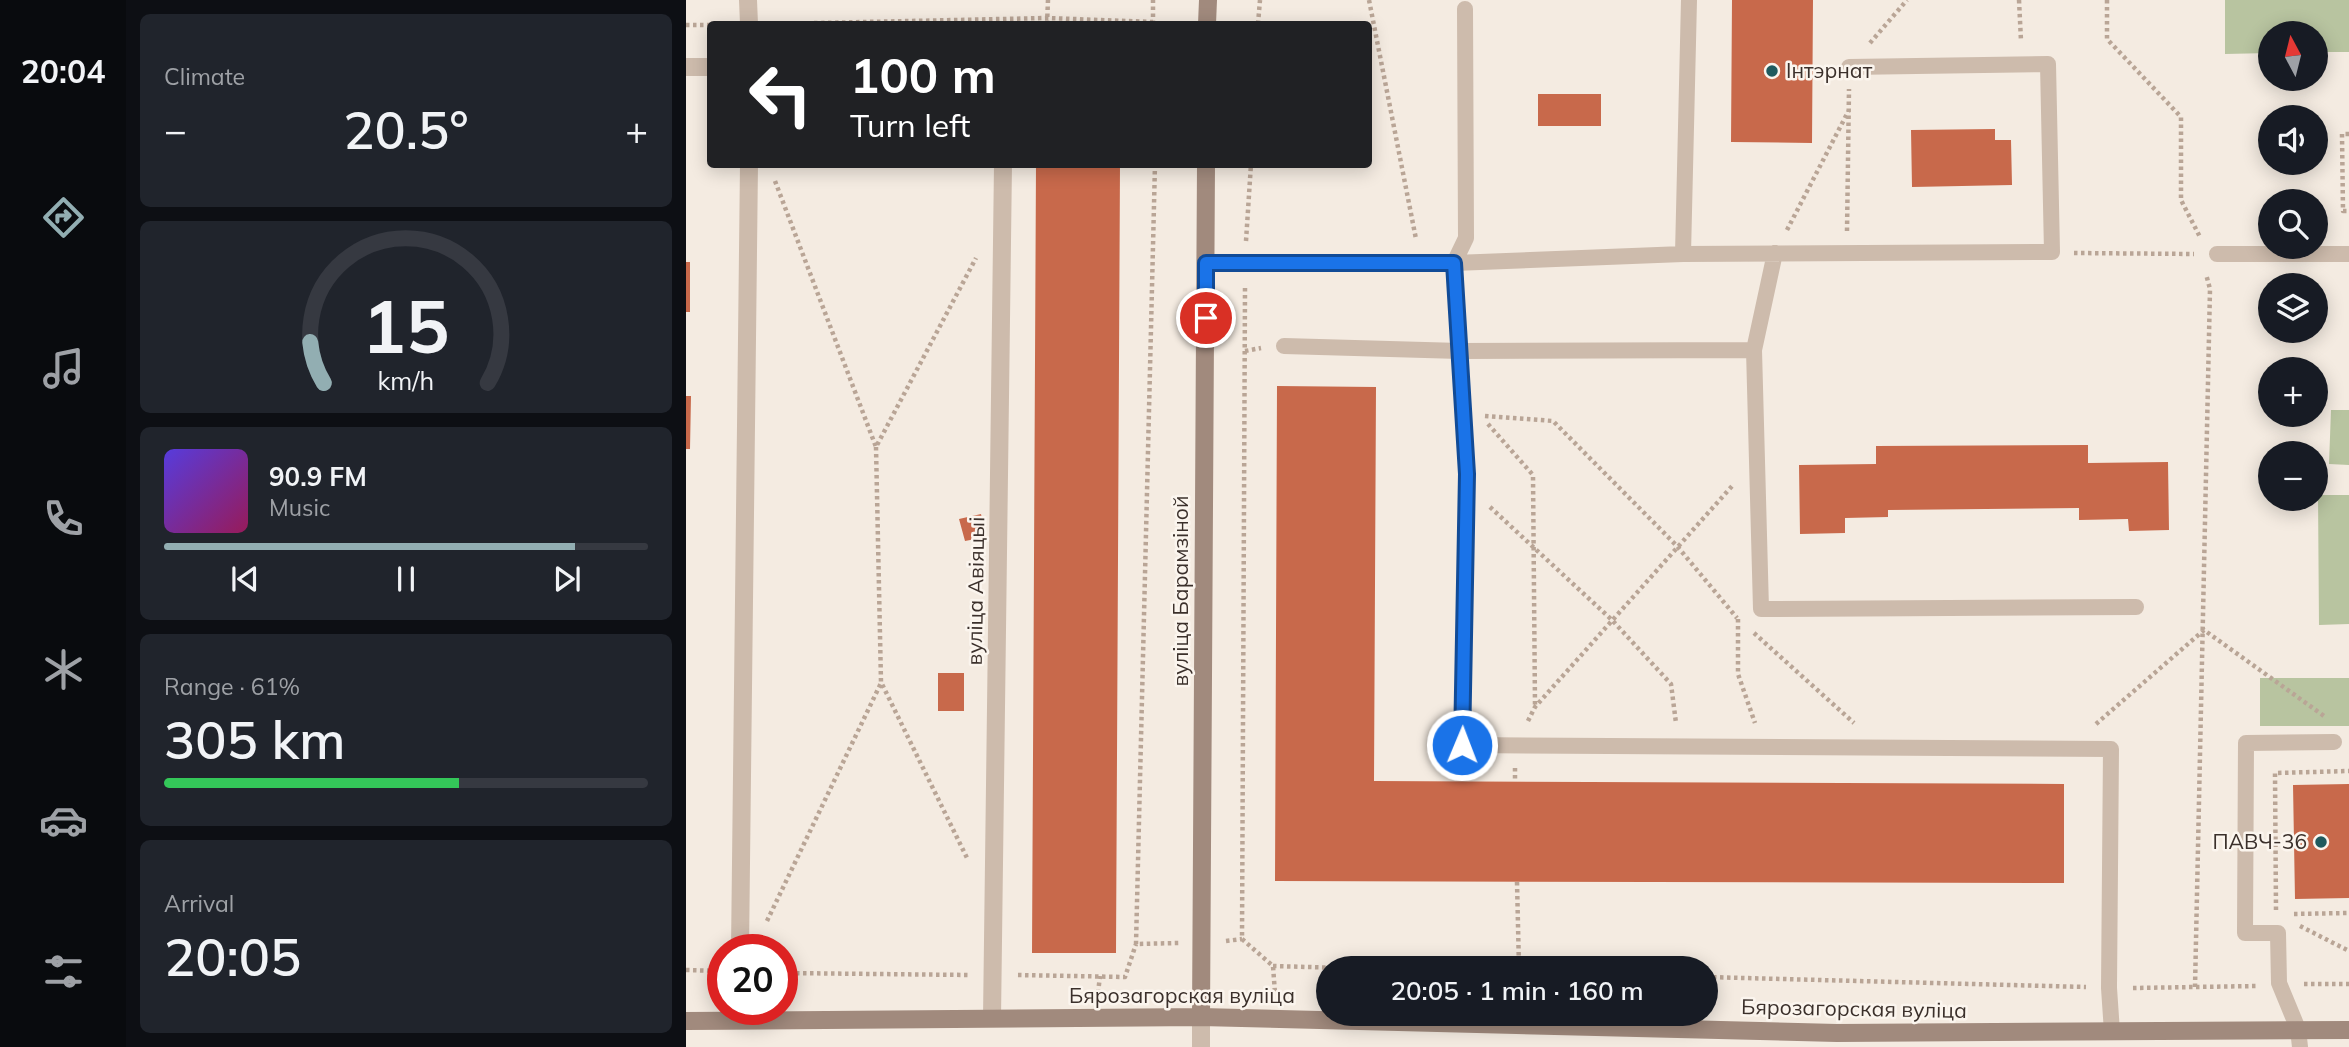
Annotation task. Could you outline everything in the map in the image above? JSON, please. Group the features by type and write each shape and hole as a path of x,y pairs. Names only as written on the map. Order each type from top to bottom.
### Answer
{"street":[{"path":"748,0 749,21"},
{"path":"1207,21 1208,0"},
{"path":"686,68 707,67"},
{"path":"740,934 749,168"},
{"name":"вуліца Авіяцыі","path":"992,1018 1003,168"},
{"name":"вуліца Барамзіной","path":"1200,1017 1206,168"},
{"name":"Бярозагорская вуліца","path":"798,1015 1277,1018 1837,1040 2112,1032 2299,1038 2349,1030"},
{"path":"1200,1017 1201,1047"},
{"name":"Бярозагорская вуліца","path":"686,1021 707,1018"}],"lane":[{"path":"1683,254 1689,0"},
{"path":"1465,9 1466,238 1454,263 1466,485 1462,745 2111,749 2109,988 2112,1032"},
{"path":"1206,263 1454,263 1683,254 2052,253 2048,64 1849,67"},
{"path":"1775,253 1754,350 1761,609 2136,607"},
{"path":"2209,254 2349,254"},
{"path":"1284,346 1460,351 1754,350"},
{"path":"2299,1038 2279,984 2278,933 2245,933 2246,743 2334,742"}],"path":[{"path":"1047,18 1048,0"},
{"path":"1153,0 1153,21"},
{"path":"1258,21 1260,0"},
{"path":"1369,0 1421,263"},
{"path":"1847,253 1849,67 1908,0"},
{"path":"2019,0 2021,64"},
{"path":"2107,0 2107,39 2181,117 2181,201 2209,254 2204,630 2195,987"},
{"path":"904,21 1047,18 1111,21"},
{"path":"686,25 707,25"},
{"path":"1775,253 1849,109"},
{"path":"2349,134 2342,134 2343,211 2349,211"},
{"path":"1155,168 1136,944 1242,939 1273,966 1316,967"},
{"path":"1242,939 1245,263 1251,168"},
{"path":"774,177 876,447 881,682 971,868"},
{"path":"2198,237 2207,237"},
{"path":"2052,253 2209,254"},
{"path":"876,447 977,255"},
{"path":"1535,707 1533,475 1480,416 1553,421 1677,547 1738,618 1881,748"},
{"path":"1515,782 1515,744 1535,707 1757,458"},
{"path":"1466,485 1612,620 1671,684 1679,746"},
{"path":"1738,618 1761,609"},
{"path":"1738,618 1738,674 1763,747"},
{"path":"2204,630 2327,718"},
{"path":"2068,748 2204,630"},
{"path":"764,932 881,682"},
{"path":"2278,933 2275,773 2349,771"},
{"path":"1517,881 1520,956"},
{"path":"2276,915 2349,914"},
{"path":"2276,915 2349,951"},
{"path":"1273,966 1277,1018"},
{"path":"686,970 707,971"},
{"path":"1718,977 2109,988 2349,984"}],"green space":[{"path":"2225,0 2349,0 2349,52 2328,52 2328,21 2258,21 2258,53 2225,54"},
{"path":"2331,410 2349,410 2349,465 2329,464"},
{"path":"2328,495 2349,495 2349,624 2319,625 2318,511 2328,511"},
{"path":"2260,678 2349,678 2349,726 2260,726"}],"building":[{"name":"Інтэрнат","path":"1732,0 1813,0 1812,143 1731,142"},
{"path":"1538,94 1601,94 1601,126 1538,126"},
{"path":"1995,129 1995,140 2011,140 2012,185 1912,187 1911,130"},
{"path":"1036,168 1120,168 1116,953 1032,953"},
{"path":"686,262 690,262 690,312 686,312"},
{"path":"1277,386 1376,387 1374,781 2064,784 2064,883 1275,881"},
{"path":"686,396 691,396 690,449 686,449"},
{"path":"2088,445 2088,463 2168,462 2169,530 2129,531 2128,519 2079,520 2079,508 1888,510 1888,517 1845,518 1845,533 1800,534 1799,465 1876,464 1876,446"},
{"path":"981,514 986,537 965,541 959,519"},
{"path":"938,673 964,673 964,711 938,711"},
{"name":"ПАВЧ-36","path":"2349,784 2349,898 2295,899 2293,785"}],"place":[{"name":"Інтэрнат","path":"1772,71"},
{"name":"ПАВЧ-36","path":"2321,842"}],"route":[{"path":"1206,318 1206,263 1454,263 1467,474 1462,745"}]}
